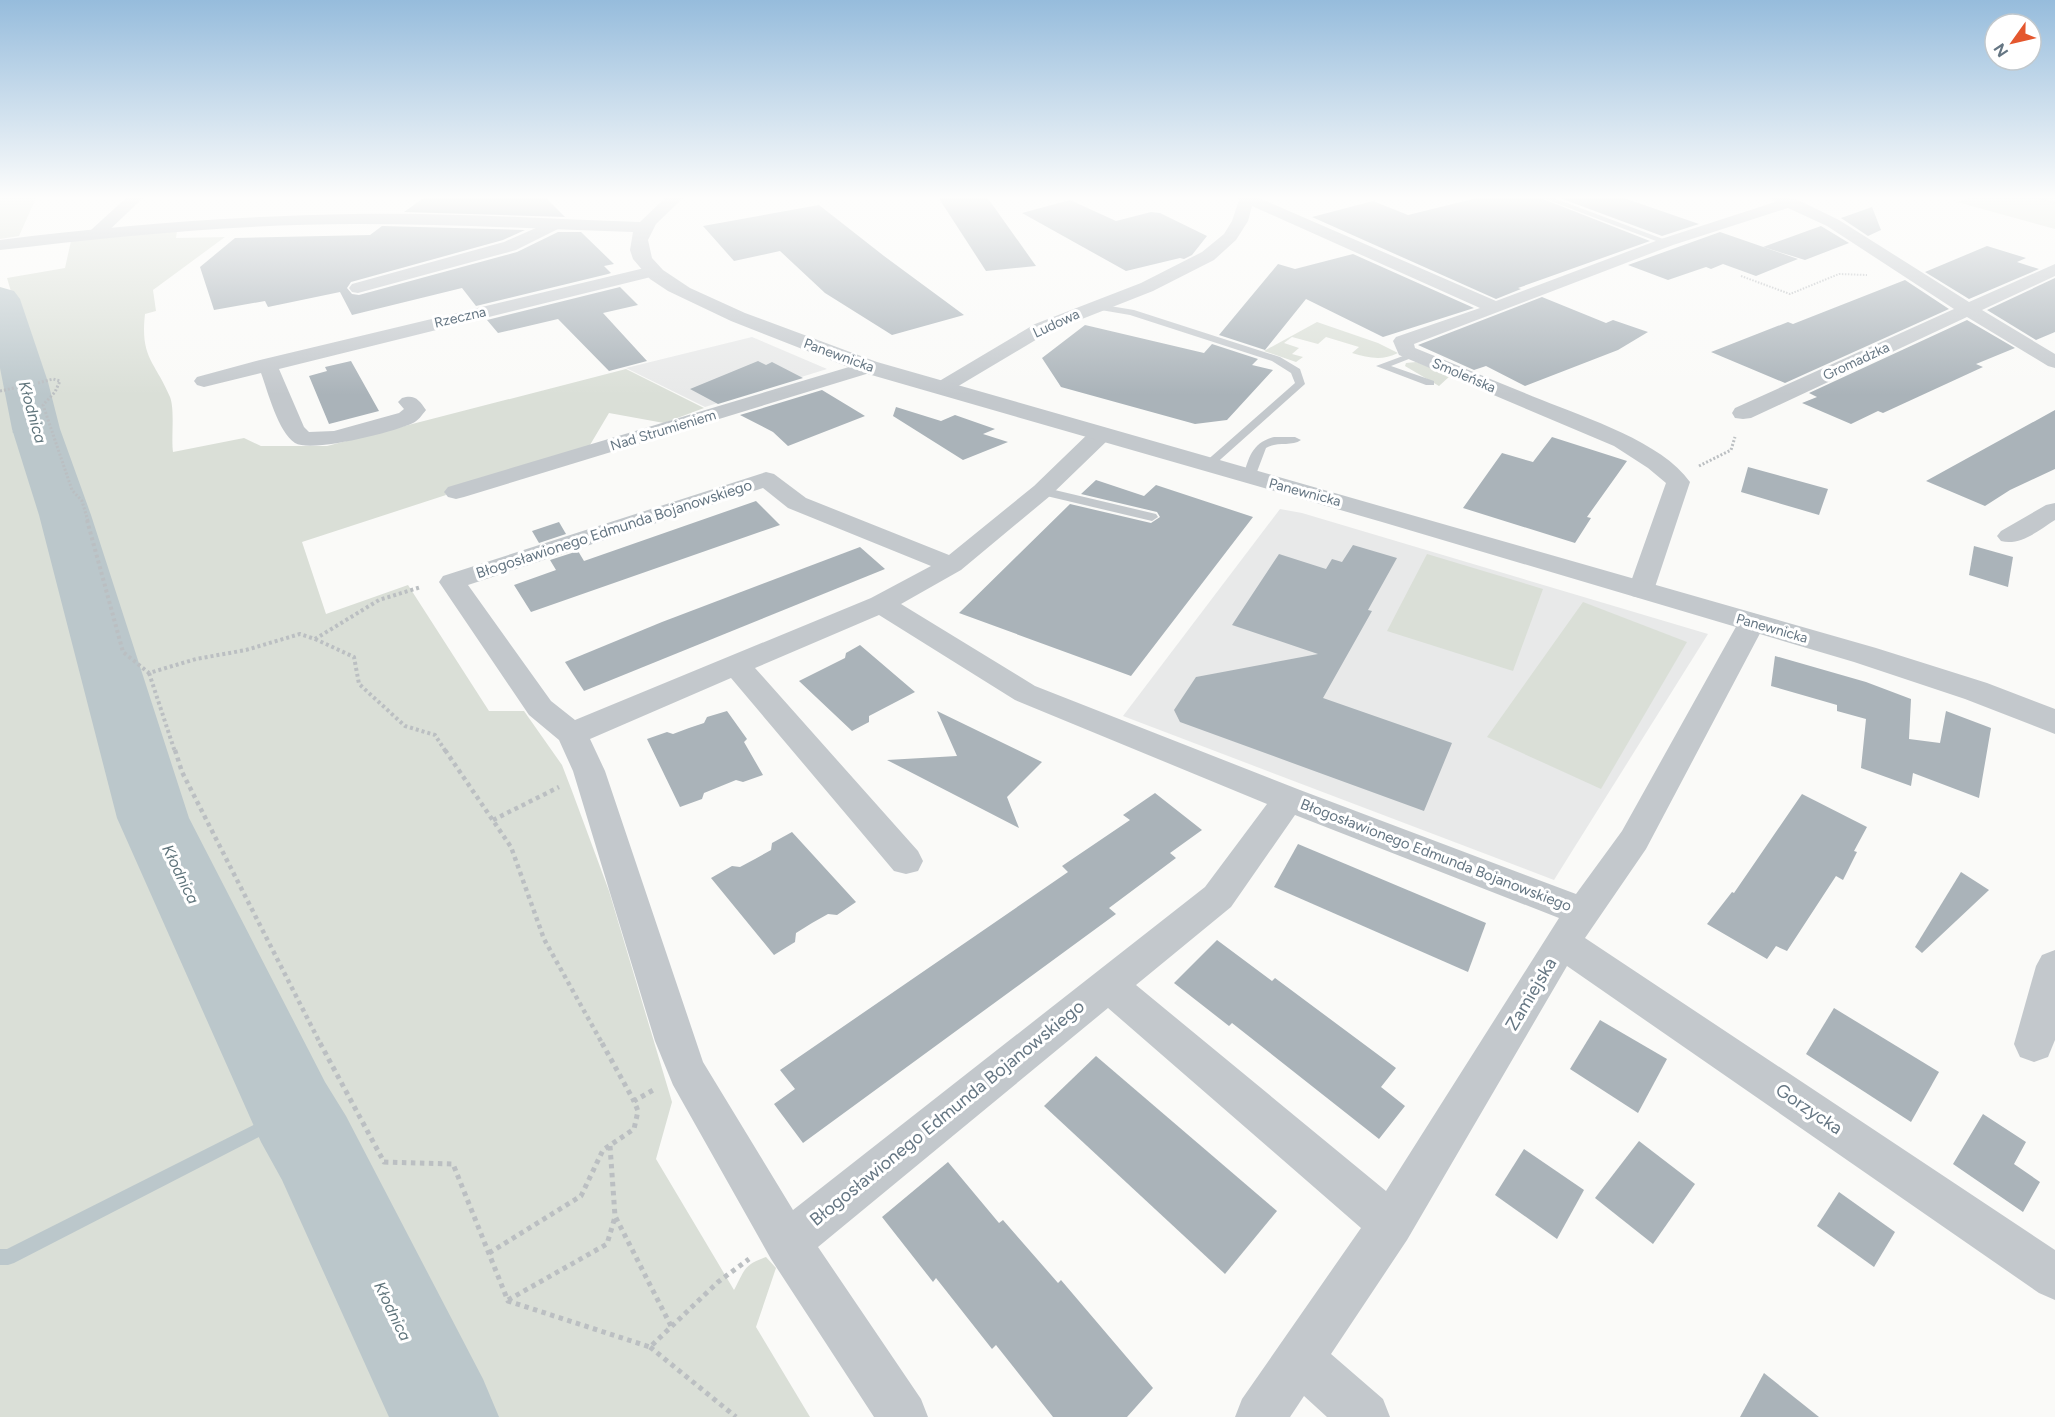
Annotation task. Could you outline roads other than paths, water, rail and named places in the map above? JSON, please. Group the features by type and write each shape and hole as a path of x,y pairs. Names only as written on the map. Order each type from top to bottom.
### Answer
{"street":[{"path":"358,288 448,263"},
{"name":"Rzeczna","path":"204,381 603,263"},
{"name":"Panewnicka","path":"645,263 683,292 738,317 869,367 1865,655 1976,691 2055,722"},
{"name":"Ludowa","path":"943,387 1042,328 1092,306 1147,287 1194,263"},
{"path":"1396,263 1496,308"},
{"name":"Smoleńska","path":"1612,263 1403,341 1406,351 1414,355 1622,441 1656,463 1678,482 1641,590"},
{"path":"1893,263 2055,362"},
{"name":"Gromadzka","path":"1743,413 2055,269"},
{"path":"267,364 294,430 304,439 335,438 407,418 414,414 415,410 409,402"},
{"name":"Nad Strumieniem","path":"456,492 869,367"},
{"path":"903,1417 785,1239 687,1072 675,1041 589,771 572,734 881,604 952,565 1042,491 1101,434"},
{"name":"Błogosławionego Edmunda Bojanowskiego","path":"572,734 540,708 452,582 766,479 797,503 952,565"},
{"path":"2010,536 2055,510"},
{"name":"Błogosławionego Edmunda Bojanowskiego","path":"881,604 1025,693 1288,799 1573,927"},
{"name":"Zamiejska","path":"1260,1417 1301,1360 1391,1224 1573,927 1634,840 1752,622"},
{"path":"736,665 906,861"},
{"name":"Błogosławionego Edmunda Bojanowskiego","path":"785,1239 1218,897 1288,799"},
{"name":"Gorzycka","path":"1573,927 2055,1276"},
{"path":"2034,1044 2055,966"},
{"path":"1107,984 1391,1224"},
{"path":"1301,1360 1365,1417"}],"lane":[{"path":"1092,306 1131,312 1276,359 1296,371 1300,384 1208,465"},
{"path":"1414,355 1381,366 1430,383"},
{"path":"1249,477 1257,448 1262,443 1273,439 1295,440 1253,426"},
{"path":"1042,491 1152,517"}],"waterway":[{"name":"Kłodnica","path":"0,299 26,382 36,429 65,515 153,818 293,1112 314,1148 445,1417"},
{"path":"16,432 36,429"},
{"path":"0,1257 8,1257 293,1112"}]}
